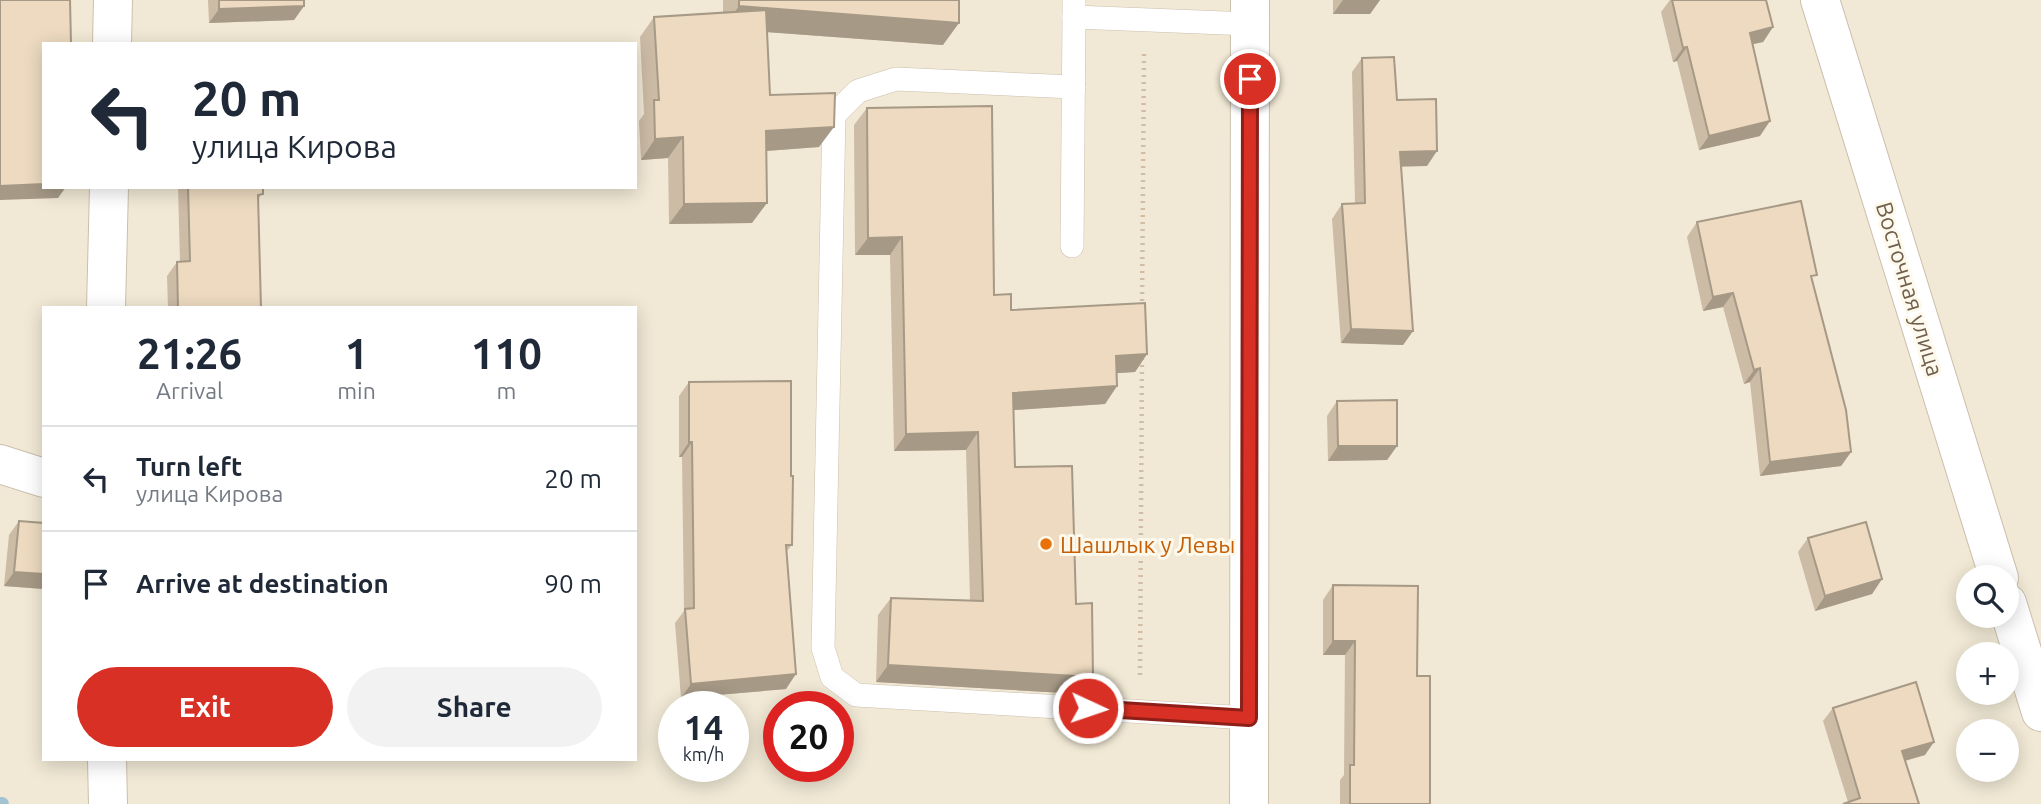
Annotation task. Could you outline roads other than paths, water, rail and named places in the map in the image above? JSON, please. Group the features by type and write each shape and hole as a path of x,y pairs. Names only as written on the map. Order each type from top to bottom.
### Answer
{"street":[{"path":"112,42 113,0"},
{"name":"Восточная улица","path":"1820,0 1995,565"},
{"path":"1249,804 1250,12"},
{"path":"106,306 109,189"},
{"path":"0,464 42,477"},
{"path":"2015,628 2041,712"},
{"path":"107,761 108,804"}],"lane":[{"path":"1072,246 1074,8 1144,18 1250,12"},
{"path":"1073,87 896,79 858,91 834,115 823,648 832,677 856,695 1249,718"}],"place":[{"name":"Шашлык у Левы","path":"1046,544"}]}
